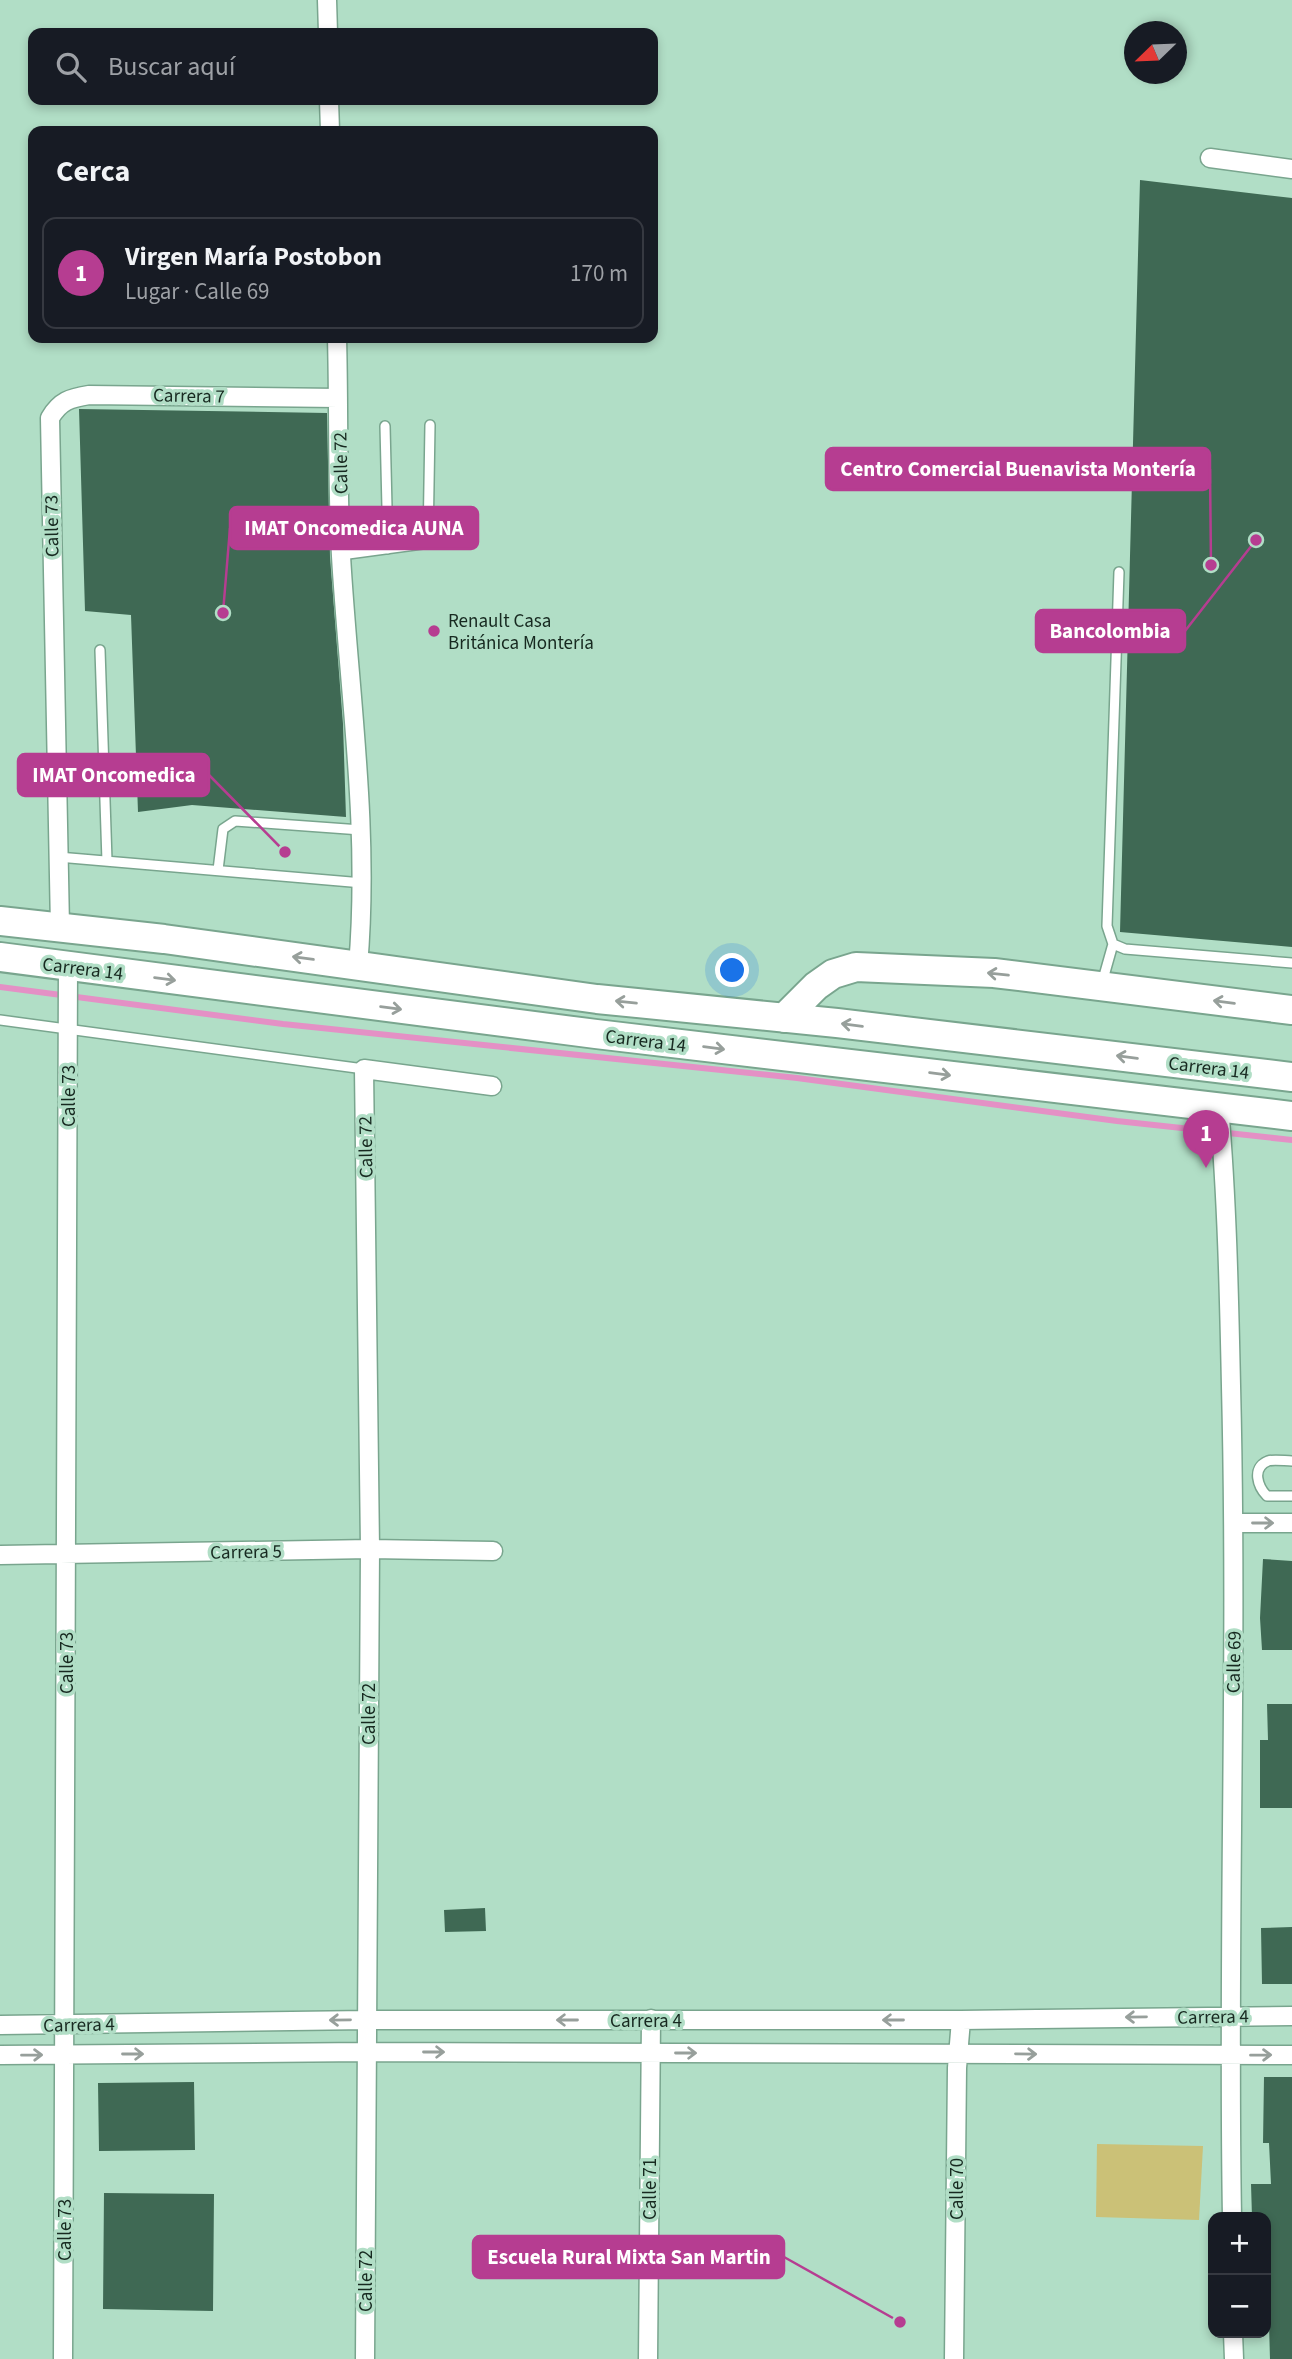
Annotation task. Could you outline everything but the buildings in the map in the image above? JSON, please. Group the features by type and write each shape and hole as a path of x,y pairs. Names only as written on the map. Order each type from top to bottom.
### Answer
{"main road":[{"name":"Carrera 14","path":"0,920 164,939 597,999 1292,1077"},
{"name":"Carrera 14","path":"0,957 68,974 596,1034 1220,1118 1292,1116"},
{"path":"784,1018 816,986 833,974 856,967 994,973 1292,1010"}],"street":[{"path":"327,0 327,28"},
{"path":"330,105 330,126"},
{"path":"1210,158 1292,169"},
{"name":"Calle 72","path":"337,343 341,555 363,830 358,966"},
{"name":"Carrera 7","path":"50,418 57,406 69,398 89,395 338,398"},
{"name":"Calle 73","path":"50,418 60,927"},
{"name":"Calle 73","path":"63,2359 68,974"},
{"path":"364,1069 492,1086"},
{"name":"Calle 72","path":"364,1069 370,1549 365,2359"},
{"name":"Calle 69","path":"1220,1118 1227,1199 1234,1523 1229,2015 1232,2212"},
{"path":"1234,1523 1292,1523"},
{"name":"Carrera 5","path":"0,1555 370,1549 493,1552"},
{"name":"Carrera 4","path":"0,2025 367,2020 961,2020 1292,2016"},
{"name":"Calle 71","path":"648,2359 650,2019"},
{"path":"494,2020 498,2053"},
{"name":"Calle 70","path":"954,2359 957,2053 961,2020"},
{"path":"206,2053 211,2022"},
{"name":"Carrera 4","path":"0,2055 367,2052 1292,2055"},
{"path":"1233,2338 1234,2359"}],"lane":[{"path":"428,543 430,425"},
{"path":"385,426 388,549"},
{"path":"341,555 452,540"},
{"path":"1101,987 1113,944 1107,926 1119,572"},
{"path":"100,650 107,861"},
{"path":"218,870 223,830 235,821 363,830"},
{"path":"58,857 363,883"},
{"path":"1113,944 1125,949 1292,963"},
{"path":"0,1020 68,1022 364,1069"},
{"path":"1292,1461 1268,1461 1261,1467 1257,1477 1259,1488 1267,1496 1292,1496"}],"shaded area":[{"path":"1097,2144 1203,2146 1199,2220 1096,2217"}],"waterway":[{"path":"0,987 283,1024 797,1078 1117,1121 1292,1140"}],"place":[{"name":"Bancolombia","path":"1256,540"},
{"name":"Centro Comercial Buenavista Montería","path":"1211,565"},
{"name":"IMAT Oncomedica AUNA","path":"223,613"},
{"name":"Renault Casa Británica Montería","path":"434,631"},
{"name":"IMAT Oncomedica","path":"285,852"},
{"name":"Virgen María Postobon","path":"1206,1168"},
{"name":"Escuela Rural Mixta San Martin","path":"900,2322"}]}
